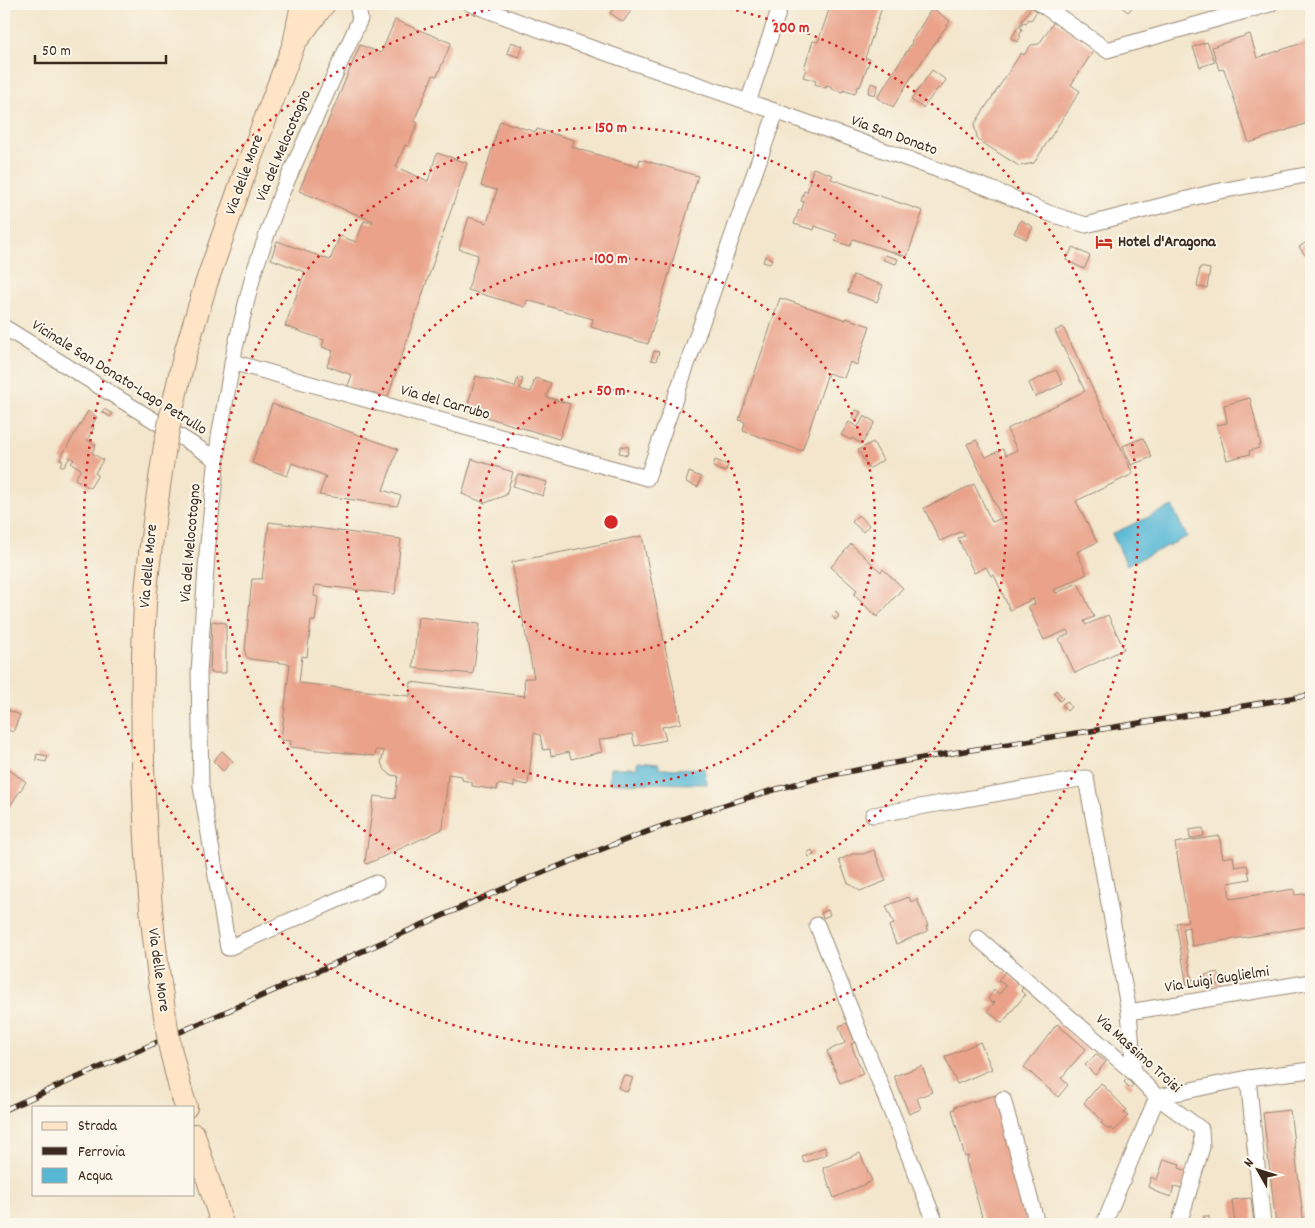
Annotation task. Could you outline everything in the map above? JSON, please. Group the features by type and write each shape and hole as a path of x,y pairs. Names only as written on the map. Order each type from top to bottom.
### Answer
{"main road":[{"path":"294,44 302,4"},
{"path":"294,44 324,4"},
{"name":"Via delle More","path":"183,1097 170,1048 153,939 146,864 142,684 146,594 154,517 165,446 184,357 206,284 244,175 294,44"},
{"path":"195,1138 222,1224"}],"street":[{"name":"Via del Melocotogno","path":"357,4 360,19 281,194 257,263 232,362 216,459 207,554 199,673 201,777 228,948 376,883"},
{"name":"Via San Donato","path":"471,4 991,189 1052,214 1086,225 1216,192 1311,174"},
{"path":"748,102 780,4"},
{"path":"1041,4 1107,50 1270,4"},
{"name":"Via del Carrubo","path":"232,362 648,478 776,112"},
{"name":"Vicinale San Donato-Lago Petrullo","path":"4,326 216,459"},
{"path":"874,816 1086,778 1129,1012 1134,1073"},
{"path":"818,925 936,1224"},
{"name":"Via Massimo Troisi","path":"978,938 1134,1073 1157,1097 1201,1129 1202,1146 1179,1224"},
{"name":"Via Luigi Guglielmi","path":"1129,1012 1311,982"},
{"path":"1104,1224 1157,1097 1248,1078 1311,1070"},
{"path":"1248,1078 1263,1224"},
{"path":"1003,1100 1038,1224"}],"water":[{"path":"1172,506 1187,537 1127,565 1112,534"},
{"path":"637,762 659,764 659,769 704,768 707,784 609,783 610,768 637,768"}],"building":[{"path":"616,4 636,4 623,22 610,13"},
{"path":"831,4 883,4 865,58 870,59 860,87 858,86 855,94 832,89 832,87 827,85 826,88 815,84 816,81 803,77 813,41 818,42"},
{"path":"1118,4 1135,4 1128,12"},
{"path":"1031,7 1037,11 1031,20 1029,19 1026,23 1023,22 1020,27 1022,29 1019,35 1021,36 1017,42 1011,38"},
{"path":"932,8 950,21 893,107 877,98"},
{"path":"395,20 451,43 437,76 433,75 414,121 418,123 408,146 405,145 396,167 428,181 437,153 467,163 386,402 347,388 352,375 327,366 333,351 322,347 324,340 285,326 305,272 271,259 277,241 330,260 340,236 356,242 364,221 372,223 373,221 299,191 360,45 381,53"},
{"path":"1055,20 1094,50 1071,85 1080,91 1034,163 1019,166 978,140 974,125 1021,53 1024,55 1031,45 1039,44"},
{"path":"1250,34 1257,58 1311,40 1311,122 1249,143 1224,69 1219,70 1212,47"},
{"path":"511,42 523,46 519,57 507,53"},
{"path":"1207,42 1215,62 1200,67 1193,47"},
{"path":"932,70 946,80 923,108 911,100"},
{"path":"871,83 878,85 875,95 868,93"},
{"path":"500,121 536,132 537,129 574,140 572,147 638,167 640,159 698,176 648,344 591,327 593,319 527,300 525,307 468,290 478,255 459,249 469,217 487,223 497,190 481,186"},
{"path":"813,168 833,175 831,179 923,211 907,257 853,239 850,246 835,241 837,234 815,226 814,230 794,224 799,210 801,211 804,202 801,201 804,191 807,192"},
{"path":"1021,220 1033,227 1026,239 1014,233"},
{"path":"1311,239 1311,250 1305,255 1299,247"},
{"path":"1073,247 1090,256 1084,269 1066,260"},
{"path":"885,255 898,259 896,264 883,260"},
{"path":"765,256 772,259 770,264 763,262"},
{"path":"1200,267 1210,269 1207,288 1197,287"},
{"path":"853,275 883,285 877,302 848,292"},
{"path":"780,298 870,326 857,365 850,362 844,378 828,373 802,451 743,431 745,422 739,420"},
{"path":"1063,327 1133,474 1076,501 1097,542 1077,552 1087,574 1054,590 1056,593 1078,583 1094,617 1084,621 1086,625 1108,615 1124,649 1075,673 1059,639 1069,634 1067,630 1044,640 1028,606 1035,604 1033,599 1010,610 994,575 991,576 986,567 974,573 958,538 965,536 962,531 940,541 924,508 974,484 992,522 1002,518 967,444 976,440 986,457 1003,449 1006,455 1017,450 1007,429 1085,391 1055,331"},
{"path":"654,351 659,352 656,361 651,360"},
{"path":"1056,370 1063,384 1035,397 1029,383"},
{"path":"476,376 515,387 518,377 523,379 520,389 531,392 535,378 551,383 546,397 570,404 559,439 466,411"},
{"path":"1250,398 1261,445 1259,445 1259,448 1249,451 1250,454 1227,460 1217,425 1227,423 1224,405"},
{"path":"272,404 398,449 383,490 401,496 397,506 319,495 326,476 292,463 287,476 252,463"},
{"path":"104,409 113,414 110,417 102,412"},
{"path":"856,410 861,412 856,420 852,418"},
{"path":"88,411 97,417 91,427 94,428 87,440 96,445 92,453 103,460 95,473 98,475 90,488 75,479 81,469 71,463 74,460 70,457 64,467 60,465 63,461 60,459"},
{"path":"864,416 875,422 862,444 852,438 851,440 841,435 849,422 858,427"},
{"path":"1143,438 1152,457 1131,465 1123,446"},
{"path":"873,442 883,460 869,469 858,450"},
{"path":"621,446 629,447 627,455 619,453"},
{"path":"472,459 513,472 506,495 485,503 462,494"},
{"path":"715,460 728,465 725,472 713,467"},
{"path":"689,472 701,477 698,487 686,482"},
{"path":"518,474 547,482 543,496 513,486"},
{"path":"858,515 869,525 863,532 852,522"},
{"path":"269,522 401,539 395,594 315,585 314,596 318,597 315,621 311,621 307,657 302,656 299,683 410,696 411,682 525,696 524,678 534,678 512,562 642,536 681,723 662,727 666,740 635,746 632,734 599,740 602,752 571,759 569,752 551,756 550,749 543,750 540,735 534,733 528,785 514,782 514,787 498,784 497,790 472,786 472,782 462,780 462,776 448,774 443,829 367,864 365,862 374,796 395,799 398,776 391,775 381,763 384,751 376,750 375,756 290,747 291,741 281,740 290,664 250,659 246,656 252,579 262,579"},
{"path":"851,544 881,572 883,569 903,588 877,617 854,595 857,590 831,567"},
{"path":"836,612 839,616 835,620 832,616"},
{"path":"418,617 480,624 473,674 413,668"},
{"path":"212,621 226,623 226,673 210,673"},
{"path":"1056,690 1063,698 1060,701 1054,693"},
{"path":"1067,701 1071,707 1067,711 1062,705"},
{"path":"8,710 20,715 13,732 4,728"},
{"path":"222,751 233,761 223,771 213,761"},
{"path":"37,754 48,756 46,762 36,760"},
{"path":"4,766 26,782 4,815"},
{"path":"1203,828 1204,836 1190,839 1189,830"},
{"path":"1219,836 1223,858 1233,856 1235,867 1247,865 1250,879 1228,883 1230,899 1294,889 1295,895 1311,893 1311,926 1192,946 1189,927 1183,928 1192,980 1206,978 1205,975 1218,972 1222,984 1207,986 1206,983 1187,986 1176,923 1188,921 1175,843"},
{"path":"812,850 814,855 809,857 807,853"},
{"path":"874,850 886,881 860,891 848,883 839,860 853,854 863,854"},
{"path":"909,897 911,902 917,899 928,926 926,926 928,931 896,944 889,926 894,924 886,906"},
{"path":"828,910 830,915 823,918 821,913"},
{"path":"1005,972 1023,987 1021,991 1025,995 1002,1023 988,1011 995,1002 992,1003 988,999 994,990 999,994 1006,986 998,980"},
{"path":"847,1023 855,1042 851,1044 863,1074 840,1083 827,1051 845,1043 839,1026"},
{"path":"1057,1024 1086,1049 1061,1078 1068,1085 1058,1097 1024,1067"},
{"path":"980,1042 992,1069 957,1084 945,1057"},
{"path":"1096,1054 1106,1062 1095,1075 1085,1065"},
{"path":"922,1066 932,1092 917,1098 921,1109 909,1114 894,1076"},
{"path":"624,1075 633,1078 627,1092 618,1088"},
{"path":"1127,1079 1133,1085 1130,1088 1124,1082"},
{"path":"1101,1083 1127,1110 1124,1113 1128,1116 1114,1131 1110,1128 1109,1130 1101,1123 1103,1121 1084,1103"},
{"path":"1311,1084 1311,1100 1310,1100 1308,1085"},
{"path":"996,1095 1033,1224 984,1224 966,1160 968,1156 965,1157 952,1110 955,1109 954,1107"},
{"path":"1290,1110 1304,1224 1276,1224 1263,1113"},
{"path":"825,1147 827,1154 804,1163 802,1156"},
{"path":"860,1153 872,1181 834,1198 823,1168"},
{"path":"1164,1159 1180,1164 1179,1168 1188,1171 1182,1188 1174,1186 1171,1197 1148,1187 1151,1177 1157,1180"},
{"path":"1251,1198 1254,1224 1235,1224 1232,1200"},
{"path":"1204,1216 1209,1216 1209,1222 1204,1222"}],"railway":[{"path":"4,1110 505,888 627,839 711,809 795,784 837,774 944,754 1311,695"}],"place":[{"name":"Hotel d'Aragona","path":"1104,242"}]}
